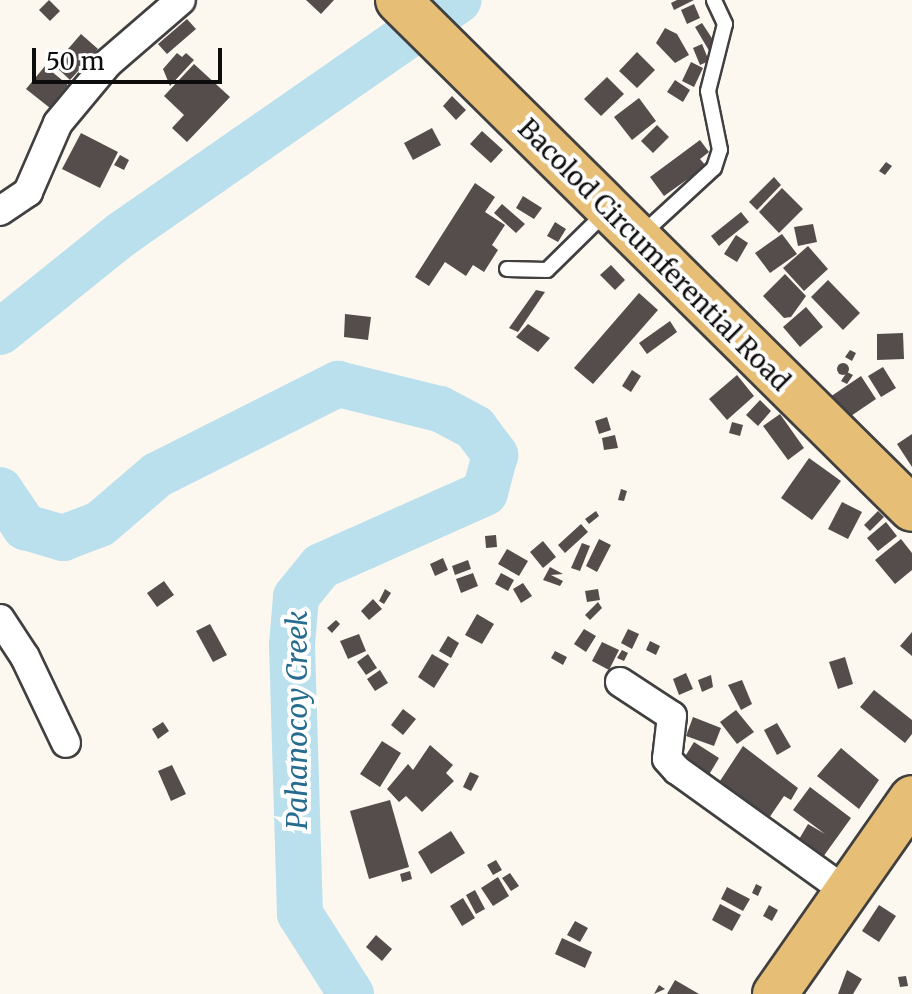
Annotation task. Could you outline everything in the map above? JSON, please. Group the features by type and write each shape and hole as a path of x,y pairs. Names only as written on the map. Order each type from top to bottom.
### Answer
{"main road":[{"name":"Bacolod Circumferential Road","path":"398,0 912,509"},
{"path":"775,994 844,890 912,798"}],"street":[{"path":"0,211 28,192 58,123 108,63 181,0"},
{"path":"0,619 25,657 66,743"},
{"path":"620,682 672,716 667,759 677,770 844,890"}],"lane":[{"path":"507,269 547,270 714,168 720,150 708,91 725,24 714,0"}],"building":[{"path":"49,0 60,11 50,21 39,10"},
{"path":"306,0 334,0 321,14"},
{"path":"694,0 674,10 671,3"},
{"path":"694,4 700,18 687,24 681,10"},
{"path":"187,19 196,29 167,54 158,44"},
{"path":"702,23 719,49 711,54 695,27"},
{"path":"665,28 677,34 689,55 675,63 656,43"},
{"path":"81,34 98,49 70,80 54,65"},
{"path":"702,44 709,61 700,65 693,48"},
{"path":"637,52 655,70 637,88 619,71"},
{"path":"177,53 182,57 186,53 194,60 170,86 163,69"},
{"path":"691,62 703,68 694,87 682,81"},
{"path":"194,64 230,97 187,142 172,128 184,115 164,96"},
{"path":"45,66 68,85 50,108 26,89"},
{"path":"607,77 624,94 601,116 584,99"},
{"path":"675,80 690,90 683,102 667,92"},
{"path":"452,96 466,110 456,120 443,106"},
{"path":"639,98 656,121 632,140 614,117"},
{"path":"657,125 669,137 653,153 641,141"},
{"path":"432,128 441,145 413,160 404,143"},
{"path":"482,131 503,150 491,163 470,144"},
{"path":"81,133 118,152 100,188 62,169"},
{"path":"700,140 709,152 700,159 706,166 664,196 650,177"},
{"path":"120,155 129,160 124,170 114,165"},
{"path":"886,162 892,166 885,175 879,171"},
{"path":"774,177 781,185 757,210 749,202"},
{"path":"475,183 495,197 485,212 505,225 492,245 498,250 484,272 473,265 466,276 445,262 429,286 415,277"},
{"path":"782,188 803,209 779,233 759,212"},
{"path":"523,196 542,208 534,219 516,208"},
{"path":"502,204 525,224 516,233 494,213"},
{"path":"741,212 749,222 719,246 711,236"},
{"path":"555,222 566,229 558,242 547,236"},
{"path":"813,224 817,242 798,246 794,227"},
{"path":"782,234 797,254 770,273 755,253"},
{"path":"736,235 748,243 737,262 724,254"},
{"path":"808,246 828,269 804,291 783,268"},
{"path":"611,265 625,280 615,290 600,275"},
{"path":"785,274 806,296 791,317 784,318 763,296"},
{"path":"828,280 860,313 843,330 811,297"},
{"path":"536,290 545,292 518,332 509,328"},
{"path":"639,293 658,310 593,384 574,368"},
{"path":"806,307 823,327 800,347 783,327"},
{"path":"345,314 371,317 368,340 344,337"},
{"path":"670,321 677,332 647,354 639,343"},
{"path":"528,324 550,338 538,352 516,337"},
{"path":"903,333 904,359 877,360 877,334"},
{"path":"850,350 856,353 852,361 845,357"},
{"path":"843,363 849,369 843,375 837,369"},
{"path":"883,367 896,388 881,397 868,376"},
{"path":"632,370 641,376 631,392 622,386"},
{"path":"847,372 853,375 847,384 841,381"},
{"path":"737,375 754,396 727,420 709,399"},
{"path":"861,376 876,399 845,420 830,397"},
{"path":"760,400 771,411 758,426 746,415"},
{"path":"780,414 804,448 788,460 763,426"},
{"path":"607,417 611,430 599,434 595,421"},
{"path":"732,422 743,425 740,436 729,433"},
{"path":"912,434 912,467 897,444"},
{"path":"615,435 618,448 604,450 602,438"},
{"path":"809,458 841,481 812,520 781,498"},
{"path":"621,489 627,491 624,501 618,500"},
{"path":"842,502 862,512 848,539 828,529"},
{"path":"596,511 599,516 589,524 585,519"},
{"path":"878,511 884,517 870,531 864,525"},
{"path":"886,522 897,536 878,551 867,538"},
{"path":"581,524 588,532 565,553 558,545"},
{"path":"496,535 497,547 486,548 485,536"},
{"path":"599,539 611,545 597,572 586,566"},
{"path":"901,539 912,553 912,570 895,584 875,560"},
{"path":"543,541 556,557 543,568 530,552"},
{"path":"582,543 590,546 580,571 571,568"},
{"path":"507,549 528,561 519,576 498,564"},
{"path":"443,558 448,570 435,576 430,564"},
{"path":"468,560 471,569 455,575 452,566"},
{"path":"550,567 563,574 551,575 563,581 560,586 543,580"},
{"path":"473,573 478,586 461,593 456,579"},
{"path":"501,573 514,580 508,591 495,584"},
{"path":"164,581 174,595 157,607 147,593"},
{"path":"523,583 532,596 521,603 513,589"},
{"path":"385,589 391,593 384,604 379,601"},
{"path":"598,589 600,600 587,602 585,591"},
{"path":"373,599 382,609 369,620 361,611"},
{"path":"598,602 602,608 590,620 585,615"},
{"path":"477,614 494,624 482,644 465,635"},
{"path":"336,620 340,624 332,633 327,628"},
{"path":"210,624 227,655 213,662 196,631"},
{"path":"584,629 596,636 586,652 574,644"},
{"path":"628,629 639,634 632,649 621,643"},
{"path":"912,632 912,656 900,646"},
{"path":"359,634 366,651 348,659 340,641"},
{"path":"448,636 459,643 451,658 439,651"},
{"path":"650,641 660,646 656,655 646,650"},
{"path":"602,642 619,650 609,670 592,661"},
{"path":"622,650 628,653 624,661 617,658"},
{"path":"555,651 567,657 563,665 551,658"},
{"path":"368,654 377,668 366,675 357,662"},
{"path":"432,654 449,664 434,688 418,677"},
{"path":"845,657 853,684 838,689 829,662"},
{"path":"380,670 388,683 375,691 367,679"},
{"path":"686,673 693,689 679,695 673,679"},
{"path":"711,675 713,687 702,692 698,680"},
{"path":"742,680 752,704 741,710 728,685"},
{"path":"874,690 912,720 912,734 905,743 860,707"},
{"path":"403,709 416,719 403,735 391,725"},
{"path":"736,710 754,732 737,744 720,722"},
{"path":"693,717 721,728 714,746 686,736"},
{"path":"163,722 169,731 158,739 152,729"},
{"path":"777,723 791,747 777,755 764,730"},
{"path":"382,741 401,753 380,787 360,774"},
{"path":"694,742 719,758 707,778 681,763"},
{"path":"430,745 453,765 446,773 454,781 422,812 406,796 399,802 387,789 408,764 413,770"},
{"path":"743,746 798,788 791,800 784,796 769,818 718,784"},
{"path":"841,748 879,780 859,809 817,776"},
{"path":"172,765 186,794 171,801 158,771"},
{"path":"470,772 479,776 471,791 463,787"},
{"path":"810,787 851,818 823,857 798,841 808,824 825,834 793,810"},
{"path":"390,800 409,867 369,879 350,811"},
{"path":"451,831 465,853 431,874 418,852"},
{"path":"496,860 502,870 493,875 487,865"},
{"path":"410,871 412,879 402,882 400,874"},
{"path":"510,873 519,886 511,891 502,878"},
{"path":"498,877 509,896 493,906 481,888"},
{"path":"756,884 762,887 758,896 752,893"},
{"path":"727,887 750,899 743,911 721,899"},
{"path":"475,890 485,909 476,914 466,895"},
{"path":"463,898 475,918 462,926 450,906"},
{"path":"720,904 741,915 732,931 712,920"},
{"path":"769,905 778,910 772,921 763,916"},
{"path":"879,905 896,916 879,942 862,931"},
{"path":"575,921 588,928 580,942 567,935"},
{"path":"376,935 392,949 382,961 366,947"},
{"path":"562,938 592,952 585,968 555,954"},
{"path":"847,970 862,979 853,994 838,994"},
{"path":"906,976 908,986 900,987 898,977"},
{"path":"675,980 699,994 667,994"}],"waterway":[{"name":"Pahanocoy Creek","path":"0,332 122,234 459,0"},
{"name":"Pahanocoy Creek","path":"0,490 25,527 63,538 100,524 157,475 338,384 440,409 475,428 495,455 485,493 321,566 296,597 292,645 300,914 351,994"}]}
